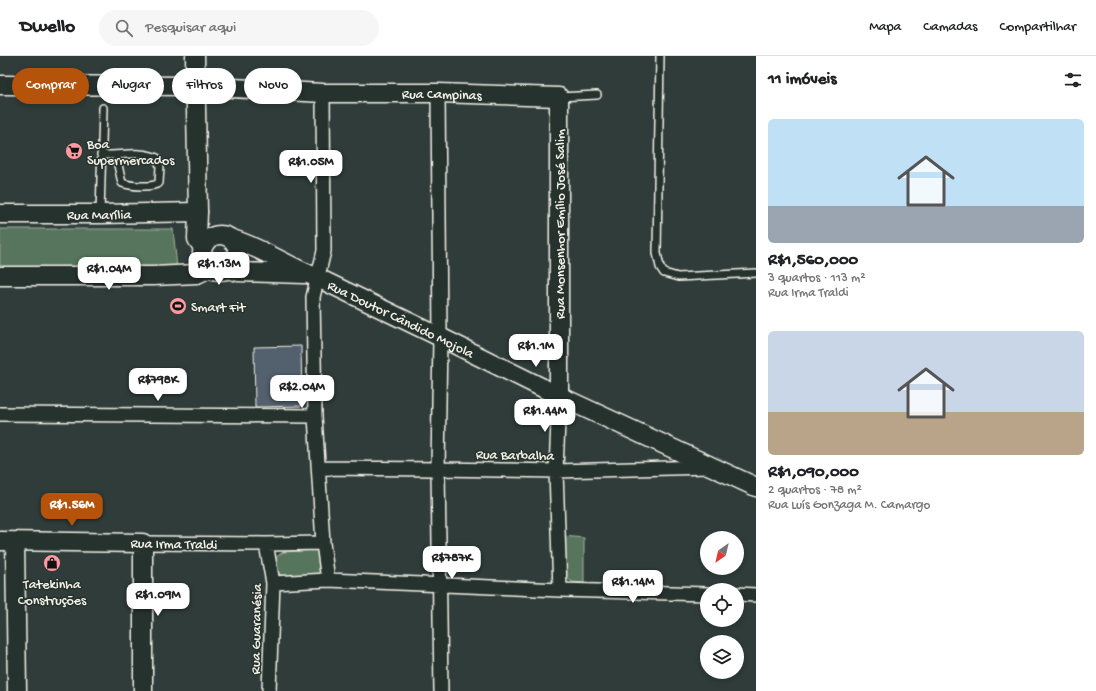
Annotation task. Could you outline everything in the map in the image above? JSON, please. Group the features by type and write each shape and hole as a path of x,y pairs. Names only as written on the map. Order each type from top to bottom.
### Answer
{"street":[{"path":"195,56 195,68"},
{"name":"Rua Campinas","path":"0,85 172,86"},
{"name":"Rua Campinas","path":"236,88 323,93 438,93 559,97"},
{"path":"323,93 324,251 313,276 313,297 315,416 323,543 328,580"},
{"path":"438,93 440,337 438,468 441,691"},
{"name":"Rua Monsenhor Emílio José Salim","path":"559,97 559,396 556,471 560,590"},
{"path":"195,104 198,212 197,239 203,247"},
{"name":"Rua Marília","path":"0,214 198,212"},
{"name":"Rua Doutor Cândido Mojola","path":"198,212 227,237 248,244 559,396 756,487"},
{"path":"0,276 153,276 197,274 210,268 202,255 203,247 208,239 218,235 227,237 236,244 238,255 236,260 228,268"},
{"name":"Rua Doutor Cândido Mojola","path":"210,268 219,271 228,268 239,272 313,276"},
{"path":"0,414 315,416"},
{"name":"Rua Barbalha","path":"319,468 438,468 556,471 710,467"},
{"path":"7,541 17,691"},
{"name":"Rua Irma Traldi","path":"7,541 266,544 323,543"},
{"path":"143,543 143,691"},
{"name":"Rua Guaranésia","path":"266,544 273,583 270,691"},
{"path":"273,583 328,580 560,590 700,594"},
{"path":"744,594 756,595"}],"lane":[{"path":"660,56 657,253 660,267 664,273 678,276 756,273"},
{"name":"Rua Campinas","path":"559,97 596,94"},
{"path":"100,214 103,108"},
{"path":"101,155 116,156 146,154 158,158 160,166 159,182 153,185 131,185 122,183 116,156"}],"green space":[{"path":"0,229 173,229 177,268 0,267"},
{"path":"563,536 584,538 584,583 573,582 564,577"},
{"path":"317,550 324,563 320,576 284,577 279,574 276,568 275,558 283,552"}],"building":[{"path":"301,346 302,406 255,407 254,347"}],"place":[{"name":"Boa Supermercados","path":"74,151"},
{"name":"Smart Fit","path":"178,306"},
{"name":"Tatekinha Construções","path":"52,563"}]}
